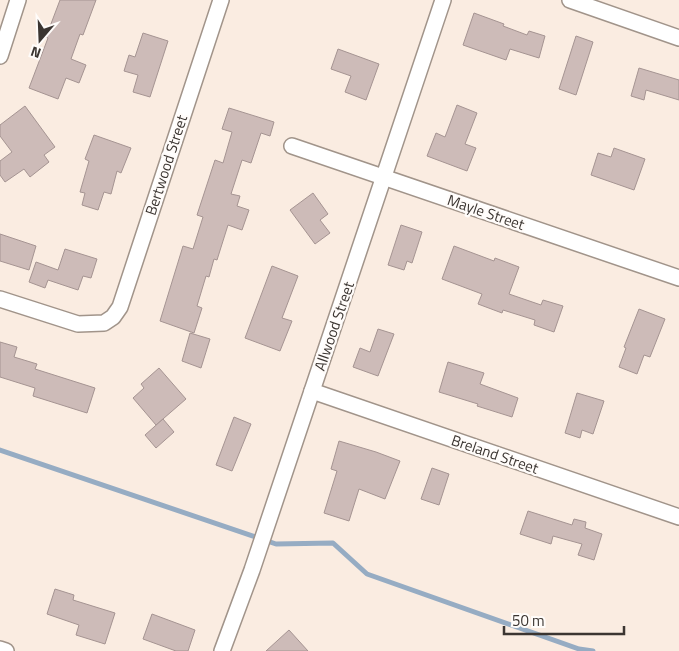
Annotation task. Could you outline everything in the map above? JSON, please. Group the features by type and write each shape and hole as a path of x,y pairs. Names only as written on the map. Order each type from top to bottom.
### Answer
{"street":[{"path":"0,56 18,0"},
{"name":"Bertwood Street","path":"0,299 78,324 104,323 113,317 120,307 221,0"},
{"name":"Allwood Street","path":"222,651 252,570 443,0"},
{"path":"570,0 679,38"},
{"name":"Mayle Street","path":"292,146 679,278"},
{"name":"Breland Street","path":"312,391 679,517"},
{"path":"0,649 6,651"}],"building":[{"path":"60,0 96,0 83,35 80,34 71,59 86,65 79,83 66,78 58,99 29,88"},
{"path":"474,13 527,35 529,31 545,36 539,58 510,49 506,60 463,45"},
{"path":"143,33 168,41 150,97 133,92 138,75 124,71 129,55 135,57"},
{"path":"576,36 593,42 576,95 559,89"},
{"path":"338,49 379,64 366,100 345,92 351,76 331,69"},
{"path":"639,68 679,80 679,100 646,90 644,100 631,96"},
{"path":"457,105 477,113 465,144 476,148 467,171 427,156 436,133 445,137"},
{"path":"25,106 55,147 44,155 49,162 30,177 24,169 5,182 0,175 0,161 12,152 0,136 0,125"},
{"path":"229,108 274,122 270,136 261,133 251,163 242,160 231,194 240,196 237,206 249,210 242,230 228,225 217,260 214,259 209,277 206,276 197,306 202,308 194,333 160,321 183,246 193,249 203,217 197,215 215,160 223,163 232,132 222,129"},
{"path":"94,135 131,148 121,173 117,171 111,194 104,192 98,210 82,205 85,193 80,192 89,161 85,159"},
{"path":"614,148 645,159 634,190 591,175 598,153 611,157"},
{"path":"313,193 328,214 320,220 330,233 315,244 290,210"},
{"path":"401,225 422,232 412,263 407,261 404,270 388,265"},
{"path":"0,234 36,246 29,270 0,261"},
{"path":"454,246 494,261 495,258 519,267 509,294 541,305 543,300 563,306 554,332 534,325 535,320 503,310 502,313 478,304 482,294 442,279"},
{"path":"65,249 97,259 91,278 83,276 78,290 48,280 45,288 29,282 36,262 58,270"},
{"path":"272,266 298,276 282,318 292,321 280,351 245,338"},
{"path":"639,309 665,319 650,357 644,355 637,374 619,367 626,348 624,347"},
{"path":"378,329 394,334 378,376 353,367 360,348 370,352"},
{"path":"190,333 210,339 201,368 182,361"},
{"path":"0,342 17,347 14,357 37,364 35,369 95,388 87,413 33,396 35,388 0,377"},
{"path":"448,362 484,373 480,384 518,398 512,417 439,392"},
{"path":"159,368 186,399 156,425 133,398 144,388 141,384"},
{"path":"577,393 604,401 593,434 582,430 580,438 565,433"},
{"path":"234,417 251,424 232,471 216,465"},
{"path":"163,419 174,432 156,448 145,435"},
{"path":"339,441 400,461 385,499 359,489 349,521 324,513 337,471 331,469"},
{"path":"432,468 449,474 439,505 421,499"},
{"path":"528,511 572,525 574,519 586,522 585,528 602,534 594,560 578,555 582,544 553,536 551,544 520,534"},
{"path":"55,589 74,595 73,600 115,613 105,644 76,635 79,625 47,614"},
{"path":"152,614 195,630 188,651 176,651 143,639"},
{"path":"289,630 308,651 266,651"}],"waterway":[{"path":"0,450 276,544 333,543 367,574 579,649 593,651"}]}
